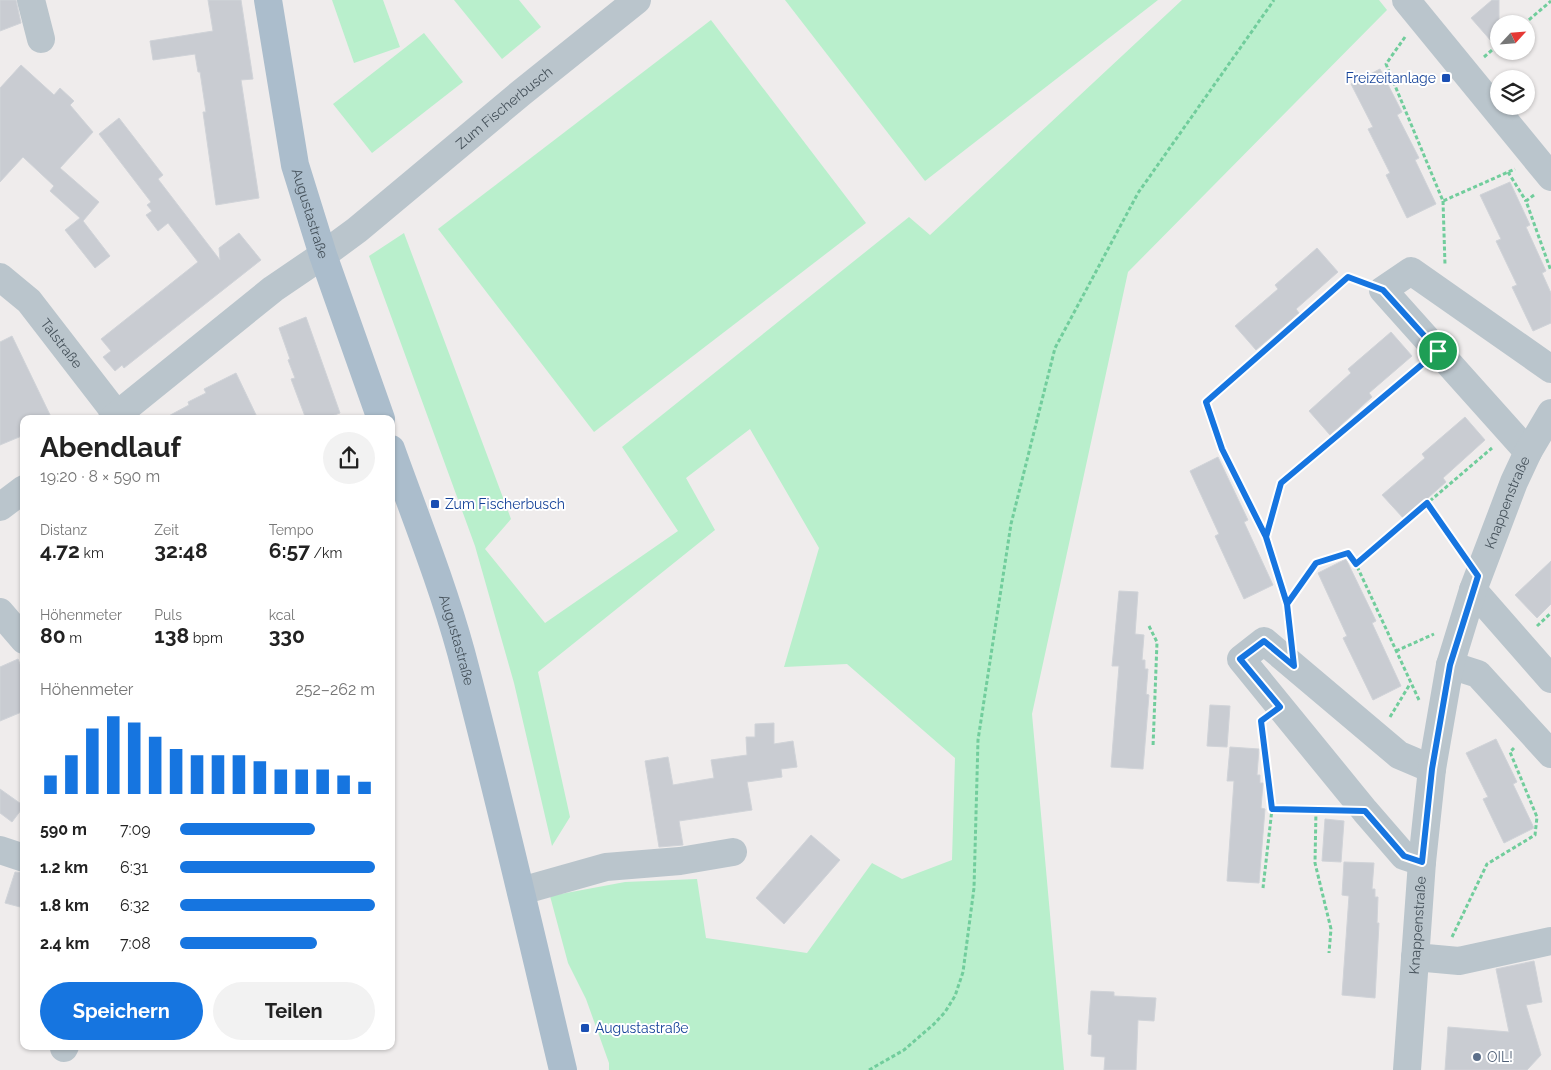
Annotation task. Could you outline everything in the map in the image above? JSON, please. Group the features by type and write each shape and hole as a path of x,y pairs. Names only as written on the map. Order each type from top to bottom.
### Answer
{"main road":[{"name":"Augustastraße","path":"268,0 295,165 323,256 380,415"},
{"name":"Augustastraße","path":"395,460 444,598 460,651 521,891 563,1070"}],"street":[{"path":"32,0 41,38"},
{"name":"Zum Fischerbusch","path":"116,415 273,289 323,256 637,0"},
{"path":"1412,8 1542,176"},
{"path":"1519,442 1383,290 1412,271 1551,369"},
{"name":"Talstraße","path":"0,277 29,301 113,415"},
{"name":"Knappenstraße","path":"1408,1070 1428,958 1422,862 1432,769 1450,665 1476,583 1514,482 1519,442 1551,414"},
{"path":"0,507 20,492"},
{"path":"1476,583 1551,679"},
{"path":"0,612 20,635"},
{"path":"1422,862 1404,856 1240,659 1264,641 1399,755 1432,769"},
{"path":"1450,665 1478,674 1551,754"},
{"path":"521,891 606,867 680,860 733,852"},
{"path":"1428,958 1459,960 1551,941"}],"path":[{"path":"869,1070 904,1050 934,1024 945,1012 955,996 964,972 974,888 979,730 1011,524 1055,348 1138,193 1274,0"},
{"path":"1535,15 1551,1"},
{"path":"1412,8 1386,64 1443,201 1446,295"},
{"path":"1443,201 1508,172 1542,176 1526,201"},
{"path":"1508,172 1526,201 1551,270"},
{"path":"1290,631 1287,604 1266,537 1222,449 1206,402 1348,277 1383,290"},
{"path":"1266,537 1281,483 1438,351"},
{"path":"1356,564 1427,503 1519,442"},
{"path":"1427,503 1476,583"},
{"path":"1287,604 1316,563 1348,553 1356,564 1422,707 1442,712"},
{"path":"1396,651 1464,620"},
{"path":"1149,626 1157,642 1153,747"},
{"path":"1377,736 1410,683"},
{"path":"1263,888 1272,809 1261,721 1280,707"},
{"path":"1428,958 1487,864 1535,835 1537,816 1510,752 1531,732"},
{"path":"1272,809 1365,811"},
{"path":"1316,810 1315,864 1331,928 1329,953"}],"green space":[{"path":"332,0 383,0 400,47 354,63"},
{"path":"454,0 519,0 541,27 502,59"},
{"path":"785,0 1158,0 925,181"},
{"path":"1182,0 1379,0 1387,10 1128,272 1032,714 1064,1070 609,1070 609,1063 586,999 568,963 550,896 625,882 697,879 706,938 807,953 872,863 902,879 952,860 955,758 847,664 784,667 819,548 750,429 686,478 715,530 538,672 570,817 552,846 514,683 475,546 369,256 404,233 511,519 485,549 545,623 678,531 622,447 909,217 930,235"},
{"path":"711,20 866,223 594,432 438,229"},
{"path":"424,33 463,82 372,153 333,104"}],"building":[{"path":"0,0 16,0 21,23 0,31"},
{"path":"208,0 241,0 253,79 241,80 259,198 216,205 203,112 206,112 200,72 198,72 195,54 153,60 150,41 213,31"},
{"path":"1492,0 1499,0 1499,15 1490,15 1490,40 1471,18"},
{"path":"21,65 54,95 60,88 74,101 70,105 93,132 60,168 99,202 83,221 110,256 95,268 65,230 80,218 50,191 54,186 23,157 0,182 0,88"},
{"path":"1380,69 1402,112 1397,115 1419,158 1415,160 1436,204 1407,218 1386,175 1390,173 1368,129 1373,127 1351,84"},
{"path":"119,118 163,175 158,179 220,260 219,248 239,233 261,260 124,368 122,365 115,371 103,357 111,351 101,339 198,262 168,223 158,231 146,215 152,211 147,205 151,202 99,134"},
{"path":"1510,182 1530,225 1526,227 1546,271 1542,273 1551,293 1551,323 1533,331 1512,287 1517,285 1496,241 1501,239 1480,195"},
{"path":"1317,248 1338,272 1296,309 1299,313 1256,350 1235,326 1278,289 1275,285"},
{"path":"306,317 340,413 334,415 304,415 291,379 295,378 279,328"},
{"path":"1391,332 1412,356 1369,393 1372,397 1330,435 1309,411 1351,373 1348,369"},
{"path":"12,336 50,415 20,415 20,437 0,445 0,342"},
{"path":"236,373 256,415 170,415 189,405 188,402 206,393 204,389"},
{"path":"1465,417 1485,440 1443,478 1446,482 1404,519 1382,495 1425,458 1422,454"},
{"path":"1218,457 1248,520 1244,522 1273,585 1244,599 1215,536 1219,534 1190,471"},
{"path":"1346,559 1376,621 1372,623 1401,686 1373,700 1343,638 1347,636 1318,573"},
{"path":"1551,561 1551,604 1537,618 1515,595"},
{"path":"1119,591 1138,592 1135,634 1144,635 1142,660 1145,660 1145,669 1148,669 1146,694 1149,695 1143,769 1111,767 1119,666 1112,666"},
{"path":"18,659 20,664 20,713 0,721 0,667"},
{"path":"1210,705 1230,706 1227,747 1207,746"},
{"path":"774,723 774,744 793,741 797,767 781,769 782,777 747,782 752,810 679,821 683,845 659,847 645,761 668,757 673,785 714,778 711,760 747,755 746,737 755,737 755,724"},
{"path":"1496,739 1517,782 1513,784 1534,828 1504,843 1483,799 1488,797 1466,753"},
{"path":"1230,747 1259,749 1257,775 1260,775 1260,783 1263,783 1261,808 1265,809 1259,883 1227,881 1234,781 1227,781"},
{"path":"0,789 20,803 20,811 12,822 0,813"},
{"path":"1325,819 1344,821 1341,862 1322,861"},
{"path":"811,835 840,860 784,924 756,898"},
{"path":"1344,862 1374,863 1372,889 1375,889 1375,897 1378,897 1377,923 1379,923 1375,998 1342,995 1349,896 1342,895"},
{"path":"15,872 20,873 20,907 5,903"},
{"path":"1534,961 1542,1002 1526,1005 1541,1055 1527,1070 1445,1070 1448,1027 1509,1032 1496,969"},
{"path":"1091,991 1114,992 1114,996 1156,998 1154,1021 1138,1020 1136,1070 1104,1070 1105,1057 1091,1056 1092,1035 1088,1034"}],"place":[{"name":"Freizeitanlage","path":"1446,78"},
{"name":"Zum Fischerbusch","path":"435,504"},
{"name":"Augustastraße","path":"585,1028"},
{"name":"OIL!","path":"1477,1057"}],"route":[{"path":"1438,351 1281,483 1266,537 1287,604 1294,666 1264,641 1240,659 1280,707 1261,721 1272,809 1365,811 1404,856 1422,862 1432,769 1450,665 1478,576 1427,503 1356,564 1348,553 1316,563 1287,604 1266,537 1222,449 1206,402 1348,277 1383,290 1438,351"}]}
